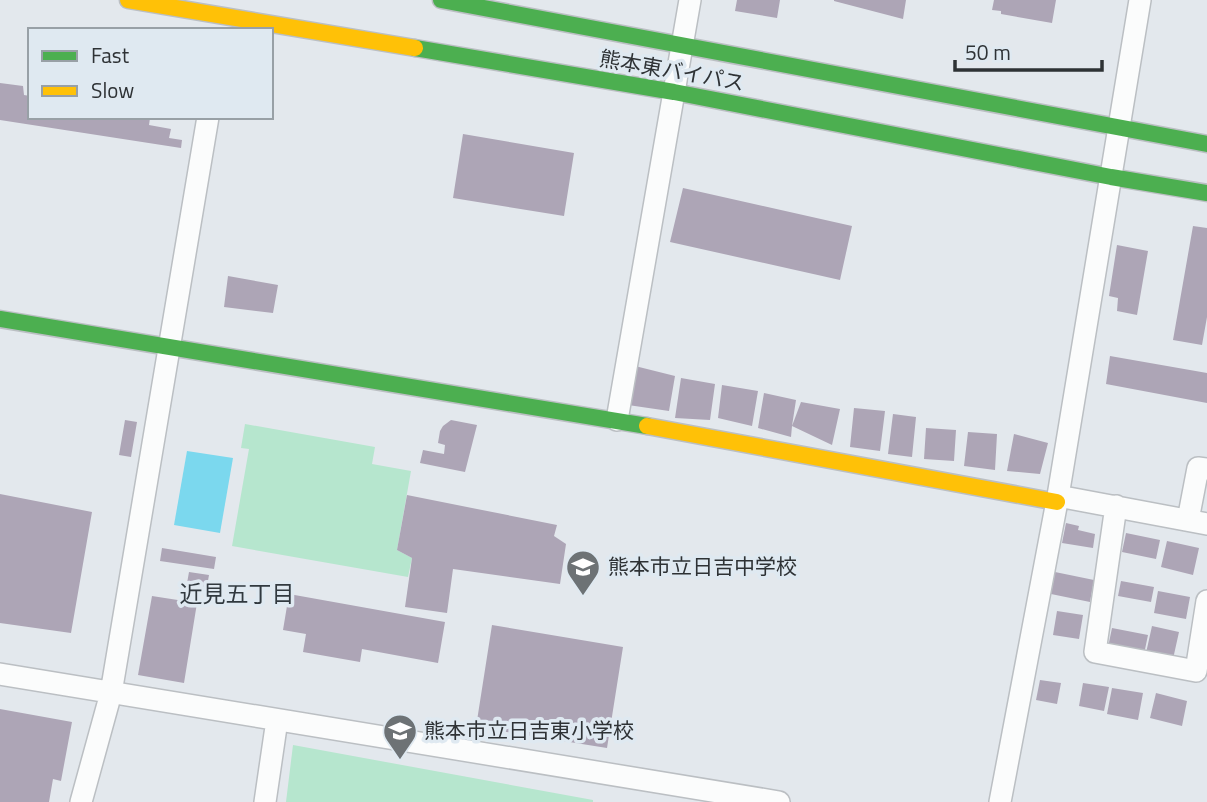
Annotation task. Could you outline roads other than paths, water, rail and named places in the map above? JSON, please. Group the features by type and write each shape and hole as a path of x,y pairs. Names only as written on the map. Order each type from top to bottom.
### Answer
{"main road":[{"name":"熊本東バイパス","path":"128,0 258,28"},
{"name":"熊本東バイパス","path":"441,0 1207,144"},
{"name":"熊本東バイパス","path":"273,30 674,92 1111,177 1207,193"},
{"path":"0,319 617,420 1058,499"}],"street":[{"path":"617,420 690,0"},
{"path":"1000,802 1058,499 1140,0"},
{"path":"81,802 111,693 208,119"},
{"path":"1058,499 1116,506 1198,522 1198,468 1207,469"},
{"path":"1116,506 1095,652 1196,671 1207,601"},
{"path":"0,674 779,802"},
{"path":"265,802 277,720"}],"water":[{"path":"187,451 233,458 220,533 174,525"}],"place":[{"name":"熊本市立日吉中学校","path":"583,597"},
{"name":"熊本市立日吉東小学校","path":"400,761"}],"district":[{"name":"近見五丁目","path":"237,594"}]}
